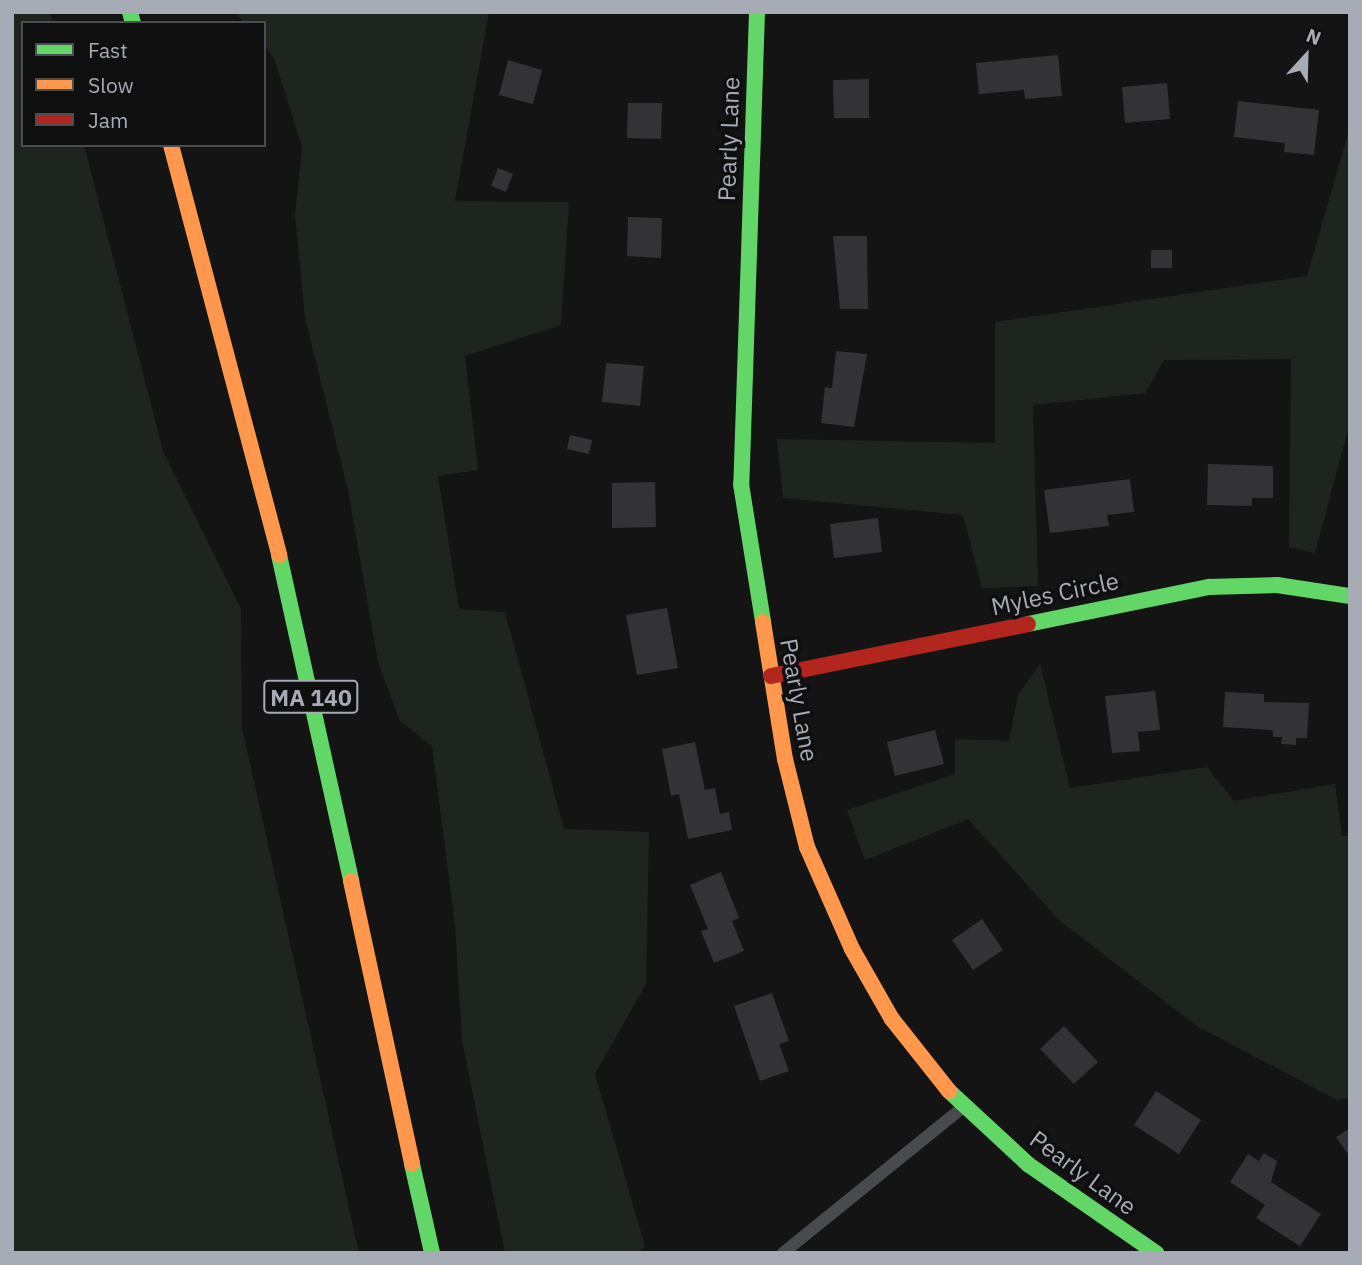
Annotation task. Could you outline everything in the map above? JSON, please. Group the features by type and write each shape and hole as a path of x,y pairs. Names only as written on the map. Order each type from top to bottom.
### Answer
{"main road":[{"name":"Pearly Lane","path":"757,12 740,454 749,550 793,793 827,899 892,1019 962,1107 1029,1165 1156,1253"},
{"name":"MA 140","path":"172,147 280,559 432,1253"},
{"name":"Myles Circle","path":"771,676 1209,587 1277,585 1350,596"}],"lane":[{"path":"783,1253 962,1107"}],"shaded area":[{"path":"12,12 50,12 52,21 21,21 21,147 85,147 163,451 241,609 242,728 359,1253 12,1253"},
{"path":"235,12 489,12 455,201 569,202 561,325 465,356 478,470 438,476 459,609 505,612 564,829 649,832 646,984 595,1074 645,1246 638,1253 505,1253 462,1041 455,925 432,746 400,721 378,662 348,490 305,318 295,215 302,147 274,58 266,48 266,21 242,21"},
{"path":"1350,127 1350,422 1315,553 1289,547 1291,359 1164,360 1145,393 1033,405 1038,586 982,588 963,515 783,498 777,439 995,443 995,322 1307,276"},
{"path":"1040,664 1070,788 1207,767 1234,801 1335,784 1342,836 1350,836 1350,1097 1337,1100 1197,1026 1060,921 968,819 865,860 847,810 955,774 955,739 1009,741 1018,695"}],"building":[{"path":"1058,55 1062,96 1025,99 1024,90 979,94 976,63"},
{"path":"508,60 542,70 533,104 499,95"},
{"path":"869,79 869,118 834,118 833,80"},
{"path":"1167,83 1170,119 1125,123 1122,87"},
{"path":"1238,101 1319,110 1314,155 1284,152 1285,143 1234,137"},
{"path":"628,103 662,103 661,139 627,138"},
{"path":"498,168 513,174 506,192 491,186"},
{"path":"628,217 662,218 661,258 627,256"},
{"path":"833,236 867,236 868,309 840,309"},
{"path":"1151,250 1172,250 1172,268 1151,268"},
{"path":"836,351 867,354 854,427 821,423 825,387 832,388"},
{"path":"606,363 644,366 640,406 602,402"},
{"path":"570,435 592,440 589,454 567,449"},
{"path":"1208,464 1273,466 1273,498 1252,498 1252,506 1207,505"},
{"path":"1130,479 1134,512 1107,515 1109,526 1050,533 1044,490"},
{"path":"655,482 656,527 612,528 612,483"},
{"path":"878,518 882,552 834,558 830,524"},
{"path":"667,608 678,668 637,675 626,615"},
{"path":"1155,691 1160,730 1138,732 1140,751 1112,753 1105,696"},
{"path":"1225,692 1264,694 1264,702 1309,703 1307,738 1296,738 1296,745 1281,744 1282,737 1273,737 1273,730 1223,727"},
{"path":"935,730 944,764 895,776 887,742"},
{"path":"695,742 705,790 715,788 720,814 729,812 732,830 688,839 679,794 671,796 662,749"},
{"path":"721,872 739,918 732,921 744,951 714,963 701,931 708,929 690,885"},
{"path":"982,919 1003,950 973,970 952,940"},
{"path":"772,993 789,1041 779,1044 789,1071 760,1081 734,1006"},
{"path":"1064,1026 1098,1062 1074,1084 1040,1049"},
{"path":"1156,1091 1201,1120 1179,1154 1134,1125"},
{"path":"1350,1128 1350,1151 1347,1153 1336,1137"},
{"path":"1264,1153 1277,1161 1271,1182 1321,1214 1300,1246 1256,1218 1265,1205 1230,1182 1248,1154 1259,1161"}],"traffic: fast":[{"path":"130,12 132,21"},
{"path":"757,12 741,484 763,622"},
{"path":"279,555 351,881"},
{"path":"1028,624 1209,587 1277,585 1350,596"},
{"path":"949,1091 1029,1165 1156,1253"},
{"path":"412,1164 432,1253"}],"traffic: slow":[{"path":"172,147 279,555"},
{"path":"763,622 785,759 807,847 852,949 892,1019 949,1091"},
{"path":"351,881 412,1164"}],"traffic: jam":[{"path":"771,676 1028,624"}]}
